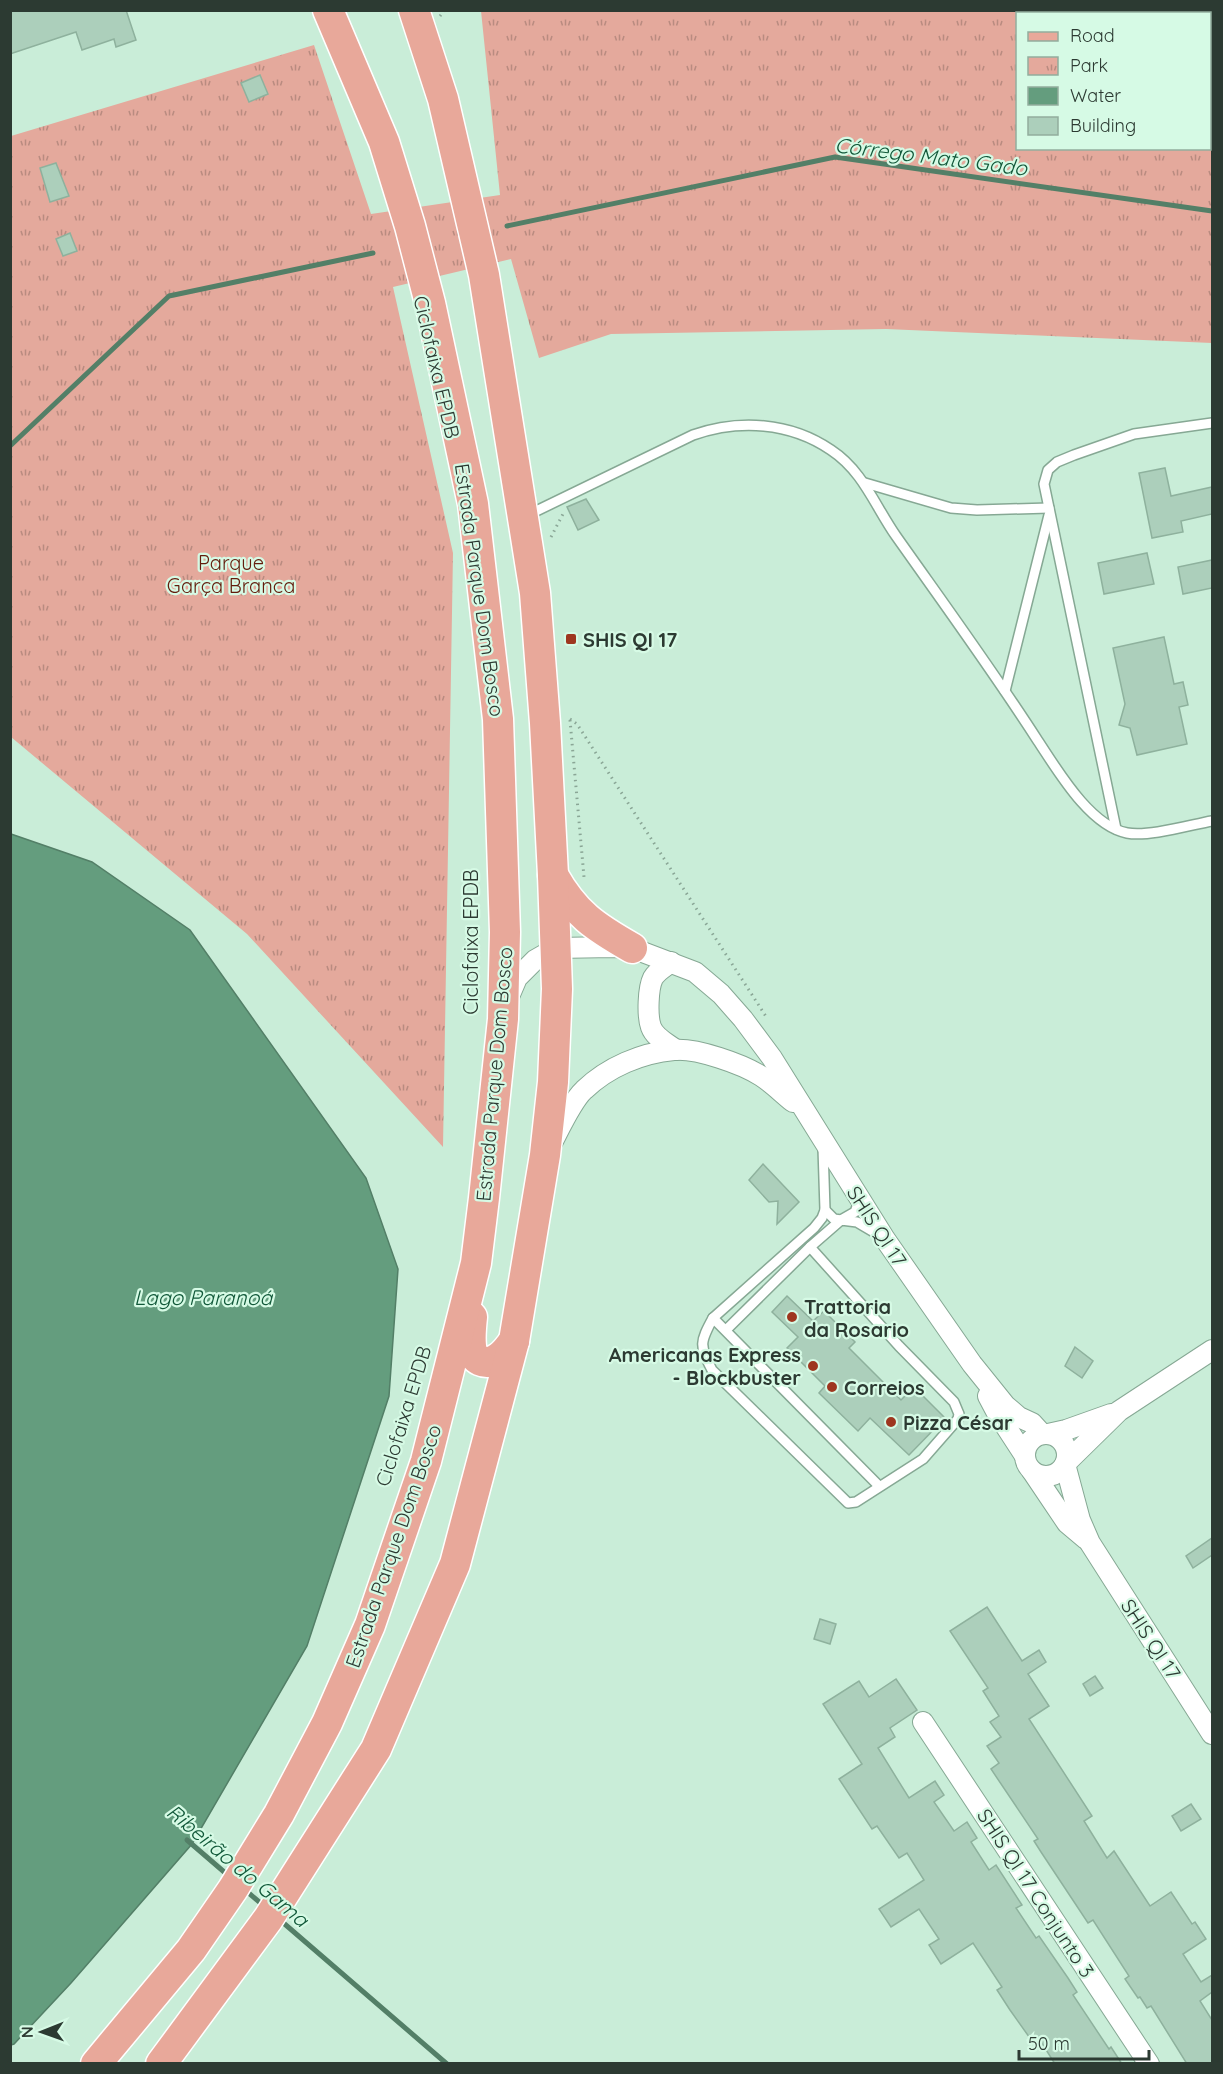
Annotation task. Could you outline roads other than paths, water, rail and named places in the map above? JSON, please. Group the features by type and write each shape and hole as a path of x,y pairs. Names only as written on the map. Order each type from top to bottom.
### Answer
{"main road":[{"path":"160,2064 268,1919 376,1749 455,1564 514,1341 545,1155 554,1072 557,1009 553,875 558,721 541,667 535,593 524,517 484,275 444,99 414,10"},
{"name":"Estrada Parque Dom Bosco","path":"96,2064 190,1950 211,1920 279,1814 327,1723 370,1626 426,1461 476,1263 503,1019 506,932 498,719 493,670 473,504 430,303 410,226 384,142 334,17"},
{"path":"493,670 502,683 511,689 520,689 528,686 536,678 541,667"},
{"path":"498,719 506,710 527,704 558,721"},
{"path":"553,875 566,899 578,911 595,926 632,948"},
{"path":"476,1263 471,1347 474,1357 482,1362 492,1362 505,1353 514,1341"}],"street":[{"path":"503,1019 511,987 517,978 535,960 555,948"},
{"name":"SHIS QI 17","path":"555,948 632,948 695,972 721,994 772,1058 885,1239 972,1364 1005,1405 1045,1434"},
{"path":"671,962 653,978 649,991 650,1011 651,1026 658,1037 676,1050"},
{"name":"SHIS QI 17","path":"545,1155 582,1092 599,1078 621,1064 648,1055 676,1050 731,1061 762,1076 807,1114"},
{"path":"1065,1464 1119,1411 1212,1350"},
{"name":"SHIS QI 17","path":"972,1364 997,1413 1067,1523 1090,1543"},
{"path":"1045,1434 1057,1437 1064,1444 1067,1453 1062,1470 1050,1476 1037,1475 1028,1463 1025,1450 1031,1440 1045,1434 1066,1430 1119,1411"},
{"name":"SHIS QI 17","path":"1065,1464 1080,1520 1090,1543 1212,1734"},
{"name":"SHIS QI 17 Conjunto 3","path":"923,1722 1149,2064"}],"lane":[{"path":"1116,829 1044,484 1048,470 1057,462 1134,434 1212,423"},
{"path":"524,517 693,435 715,427 764,425 790,429 833,450 865,483 894,533 1060,774 1096,817 1116,829 1128,833 1146,834 1212,821"},
{"path":"865,483 951,508 1049,511"},
{"path":"1005,691 1049,511"},
{"path":"810,1247 958,1408 958,1419 923,1459 856,1502 846,1502 712,1370 702,1352 703,1337 713,1318 814,1228 825,1210 823,1140"},
{"path":"726,1330 810,1247 841,1220 855,1212 859,1198"},
{"path":"825,1210 834,1219 863,1225 885,1239"},
{"path":"713,1318 879,1486"}],"water":[{"name":"Lago Paranoá","path":"11,834 92,862 190,930 366,1178 398,1269 389,1396 307,1646 192,1844 71,1983 11,2045"}],"waterway":[{"name":"Córrego Mato Gado","path":"507,226 835,157 1212,211"},
{"name":"Córrego Mato Gado","path":"10,446 169,296 373,253"},
{"name":"Ribeirão do Gama","path":"187,1840 230,1877"},
{"name":"Ribeirão do Gama","path":"244,1889 264,1906"},
{"name":"Ribeirão do Gama","path":"280,1920 447,2064"}],"place":[{"name":"SHIS QI 17","path":"571,639"},
{"name":"Trattoria da Rosario","path":"792,1317"},
{"name":"Americanas Express - Blockbuster","path":"813,1366"},
{"name":"Correios","path":"832,1387"},
{"name":"Pizza César","path":"891,1422"}],"park label":[{"name":"Parque Garça Branca","path":"231,574"}]}
